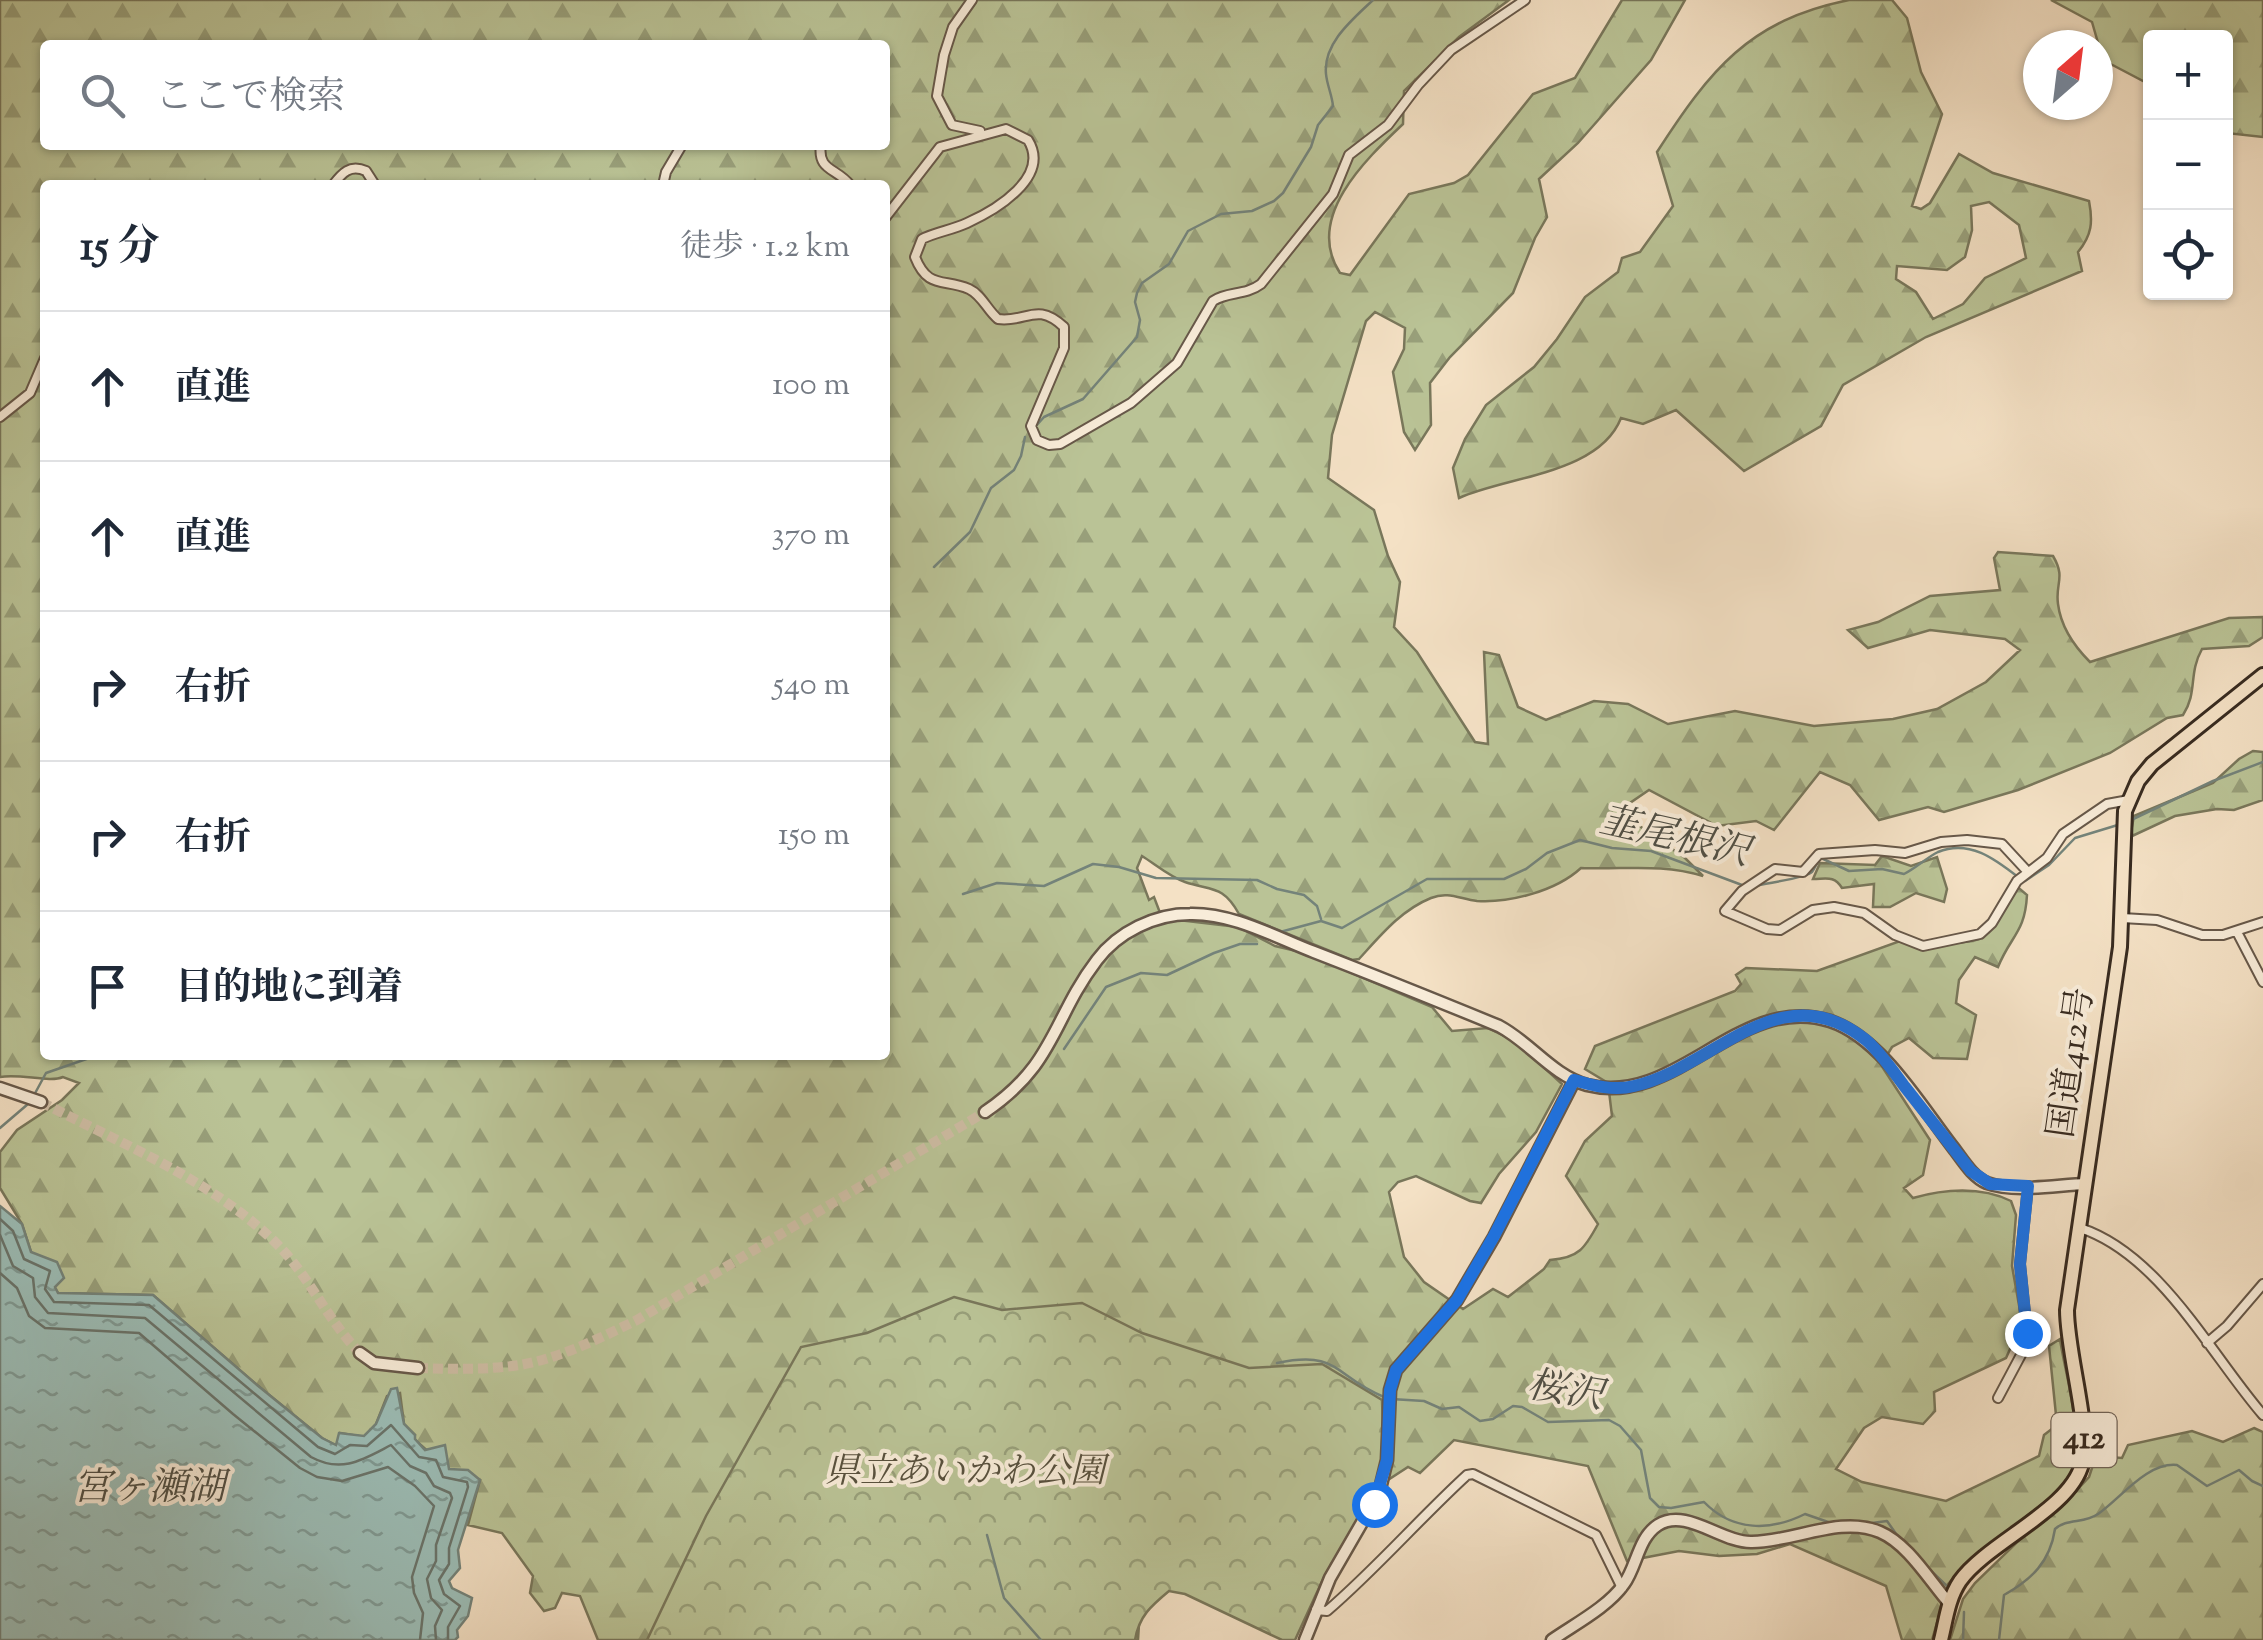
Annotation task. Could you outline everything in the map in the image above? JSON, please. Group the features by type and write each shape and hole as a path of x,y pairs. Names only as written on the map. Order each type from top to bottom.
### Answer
{"highway":[{"path":"2127,805 2152,764 2263,675"},
{"name":"国道412号","path":"1941,1640 1949,1603 1961,1580 2066,1492 2081,1470 2084,1437 2067,1331 2122,918 2127,805"}],"street":[{"path":"972,0 950,36 937,96 952,125 990,132"},
{"path":"890,211 936,151 950,142 1006,128 1028,140 1035,154 1028,179 979,216 922,239 915,257 929,278 971,290 998,319 1011,320 1037,312 1064,327 1064,348 1032,426 1034,437 1044,444 1060,444 1132,404 1183,356 1212,301 1255,288 1333,194 1350,155 1388,125 1451,50 1525,0"},
{"path":"665,180 680,150"},
{"path":"821,150 824,166 843,180"},
{"path":"337,180 351,168 366,171 372,180"},
{"path":"0,417 30,393 40,370"},
{"path":"2028,871 2002,844 1967,840 1905,852 1819,854 1803,872 1775,870 1752,882 1725,911 1780,930 1812,910 1834,907 1864,913 1895,935 1923,946 1980,934 2017,881 2048,858 2063,834 2107,804 2127,805"},
{"path":"985,1112 1021,1085 1047,1051 1090,969 1108,948 1146,923 1192,914 1244,924 1499,1026 1574,1080 1601,1087 1636,1086 1656,1079 1765,1022 1789,1016 1824,1019 1846,1027 1873,1047 1982,1180 2028,1186 2086,1184"},
{"path":"2122,918 2157,920 2196,935 2236,932 2263,922"},
{"path":"2236,932 2263,982"},
{"path":"1306,1640 1336,1568 1379,1494 1387,1460 1394,1374 1402,1360 1442,1320 1476,1269 1574,1080"},
{"path":"0,1088 40,1102"},
{"path":"1998,1398 2022,1353 2027,1333 2020,1264 2028,1186"},
{"path":"2080,1228 2148,1271 2263,1415"},
{"path":"2207,1342 2227,1326 2263,1284"},
{"path":"360,1354 374,1363 418,1368"},
{"path":"1316,1610 1327,1612 1356,1588 1391,1548 1462,1479 1472,1474 1596,1536 1622,1588"},
{"path":"1552,1640 1622,1588 1647,1536 1653,1528 1668,1521 1686,1521 1742,1542 1763,1542 1851,1526 1878,1531 1949,1603"}],"green space":[{"path":"0,0 1509,0 1459,37 1404,91 1403,124 1344,191 1329,232 1331,252 1340,273 1350,275 1409,194 1454,183 1468,175 1533,94 1575,78 1622,0 1685,0 1651,60 1578,143 1539,179 1547,217 1513,293 1430,383 1431,425 1415,450 1404,432 1393,372 1404,349 1405,328 1375,312 1366,321 1332,435 1328,478 1374,510 1400,582 1394,627 1417,652 1475,742 1488,744 1484,652 1499,655 1518,707 1546,720 1594,701 1628,704 1668,724 1735,711 1814,726 1893,719 1937,709 1986,682 2020,650 2005,639 1930,630 1868,648 1848,630 1878,622 1930,596 2000,590 1994,558 1998,552 2053,556 2059,570 2057,597 2062,621 2090,662 2229,618 2263,617 2263,637 2249,646 2202,649 2183,715 2167,718 2110,753 2018,790 1944,812 1928,807 1879,820 1850,785 1820,772 1774,830 1756,821 1717,826 1649,790 1630,803 1631,820 1685,858 1703,876 1657,868 1581,868 1559,883 1518,898 1477,901 1437,896 1401,917 1359,959 1352,960 1239,914 1222,894 1179,880 1142,856 1137,868 1149,900 1154,897 1162,918 1238,927 1275,946 1305,953 1432,1007 1452,1031 1488,1028 1516,1042 1562,1084 1536,1132 1499,1174 1481,1203 1416,1176 1398,1182 1389,1192 1404,1257 1424,1282 1463,1309 1493,1289 1508,1297 1550,1260 1580,1250 1598,1224 1566,1176 1585,1141 1612,1116 1608,1083 1585,1069 1595,1046 1735,991 1741,984 1736,975 1746,968 1817,971 1900,941 1923,948 1979,939 1996,923 2014,884 2027,895 2020,926 1998,967 1975,957 1959,980 1956,1003 1976,1015 1967,1059 1933,1058 1909,1038 1892,1047 1881,1065 1930,1140 1923,1175 1904,1188 1913,1198 1962,1190 2011,1201 2016,1215 2012,1266 2022,1322 2006,1358 1934,1392 1935,1411 1923,1424 1882,1417 1864,1428 1836,1469 1862,1482 1946,1501 2039,1456 2044,1435 2057,1425 2049,1346 2060,1339 2076,1435 2072,1472 2064,1487 1966,1564 1948,1584 1932,1640 1902,1640 1886,1586 1790,1544 1757,1554 1719,1556 1679,1551 1627,1561 1588,1466 1454,1440 1420,1473 1408,1467 1208,1597 1171,1588 1140,1608 1138,1640 598,1640 580,1596 562,1593 555,1608 544,1611 530,1593 533,1576 502,1533 468,1525 480,1480 448,1469 414,1439 415,1435 404,1424 400,1393 387,1396 376,1424 364,1437 340,1433 337,1446 257,1385 153,1295 58,1293 31,1252 22,1224 0,1188 0,1152 17,1130 62,1100 79,1083 63,1077 0,1077"},
{"path":"1849,0 1892,0 1907,18 1921,72 1942,114 1912,206 1921,209 1930,203 1959,154 1993,173 2089,201 2090,228 2078,252 2082,271 1926,337 1843,385 1821,426 1744,471 1676,410 1643,424 1621,418 1610,437 1573,462 1459,498 1453,468 1486,405 1534,367 1585,297 1618,272 1622,258 1640,252 1673,206 1657,152 1695,96 1735,53 1758,35 1814,9","holes":["1989,202 2019,225 2026,258 1985,278 1963,304 1933,319 1916,292 1896,279 1897,266 1947,270 1965,257 1972,230 1971,206"]},
{"path":"2051,0 2263,0 2263,137 2233,134 2233,30 2143,30 2143,81 2113,65 2113,30 2094,30 2092,22"},
{"path":"2253,751 2263,752 2263,800 2234,810 2175,816 2130,837 2134,816 2213,783"},
{"path":"1882,856 1911,866 1937,857 1947,889 1944,902 1916,893 1890,907 1873,907 1874,884 1842,888 1833,879 1813,879 1820,863 1875,865"},
{"name":"県立あいかわ公園","path":"954,1297 1002,1310 1082,1303 1142,1333 1249,1368 1322,1364 1382,1400 1384,1461 1369,1502 1324,1577 1295,1640 1282,1640 1185,1594 1169,1591 1147,1612 1135,1640 647,1640 706,1516 801,1347 867,1333"},
{"path":"2254,1428 2263,1432 2263,1640 1950,1640 1963,1599 1975,1583 2072,1495 2089,1477 2096,1456 2122,1458 2128,1445 2192,1431 2223,1442"}],"water":[{"name":"宮ヶ瀬湖","path":"0,1206 22,1224 31,1252 57,1262 64,1278 55,1287 58,1293 153,1295 257,1385 336,1445 339,1433 364,1436 376,1424 391,1389 397,1388 404,1424 415,1439 425,1450 445,1445 449,1469 468,1470 480,1480 458,1550 460,1568 449,1581 452,1588 472,1598 468,1616 457,1630 458,1637 0,1640"}],"waterway":[{"path":"1036,426 1044,417 1083,399 1137,337 1137,293 1142,283 1169,264 1188,231 1221,214 1252,211 1283,193 1311,147 1318,125 1333,106 1326,74 1329,52 1341,32 1373,0"},
{"path":"934,567 970,532 991,488 1014,470 1025,437"},
{"name":"韮尾根沢","path":"2129,821 2263,762"},
{"name":"韮尾根沢","path":"2025,881 2049,865 2075,838 2121,824"},
{"name":"韮尾根沢","path":"1280,932 1321,921 1342,928 1427,879 1504,879 1547,853 1580,840 1612,848 1651,851 1742,885"},
{"name":"韮尾根沢","path":"1755,886 1809,874 1821,858 1849,871 1882,869 1904,874 1938,852 1960,848 1991,858 2018,877"},
{"path":"963,894 997,883 1044,886 1093,864 1156,878 1257,880 1304,895 1317,906 1321,919"},
{"name":"韮尾根沢","path":"1064,1049 1106,987 1141,973 1167,975 1240,944 1257,944"},
{"path":"33,1097 46,1073 84,1060"},
{"path":"0,1128 28,1104"},
{"name":"桜沢","path":"1277,1363 1325,1363 1384,1397"},
{"name":"桜沢","path":"1391,1399 1424,1401 1442,1409 1459,1407 1480,1421 1493,1419 1513,1406 1548,1422 1609,1420 1620,1426 1641,1450 1650,1498 1659,1507 1704,1502 1727,1519 1753,1526 1779,1524 1805,1514 1834,1524"},
{"path":"1999,1640 2004,1595 2038,1568 2049,1551 2055,1529 2098,1514 2155,1469 2177,1465 2207,1486 2239,1470 2263,1486"},
{"name":"桜沢","path":"1872,1523 1887,1521 1899,1538"},
{"path":"987,1535 1004,1598 1041,1640"},
{"name":"桜沢","path":"1928,1568 1948,1587"},
{"name":"桜沢","path":"1963,1640 1964,1612"}],"tunnel":[{"path":"41,1102 164,1164 251,1221 299,1270 360,1353"},
{"path":"418,1368 520,1365 595,1340 637,1320 985,1112"}],"route":[{"path":"1374,1504 1387,1460 1390,1390 1396,1370 1457,1300 1574,1080 1601,1087 1636,1086 1752,1027 1776,1019 1824,1019 1866,1040 1971,1171 1990,1184 2028,1186 2020,1264 2027,1333"}]}
